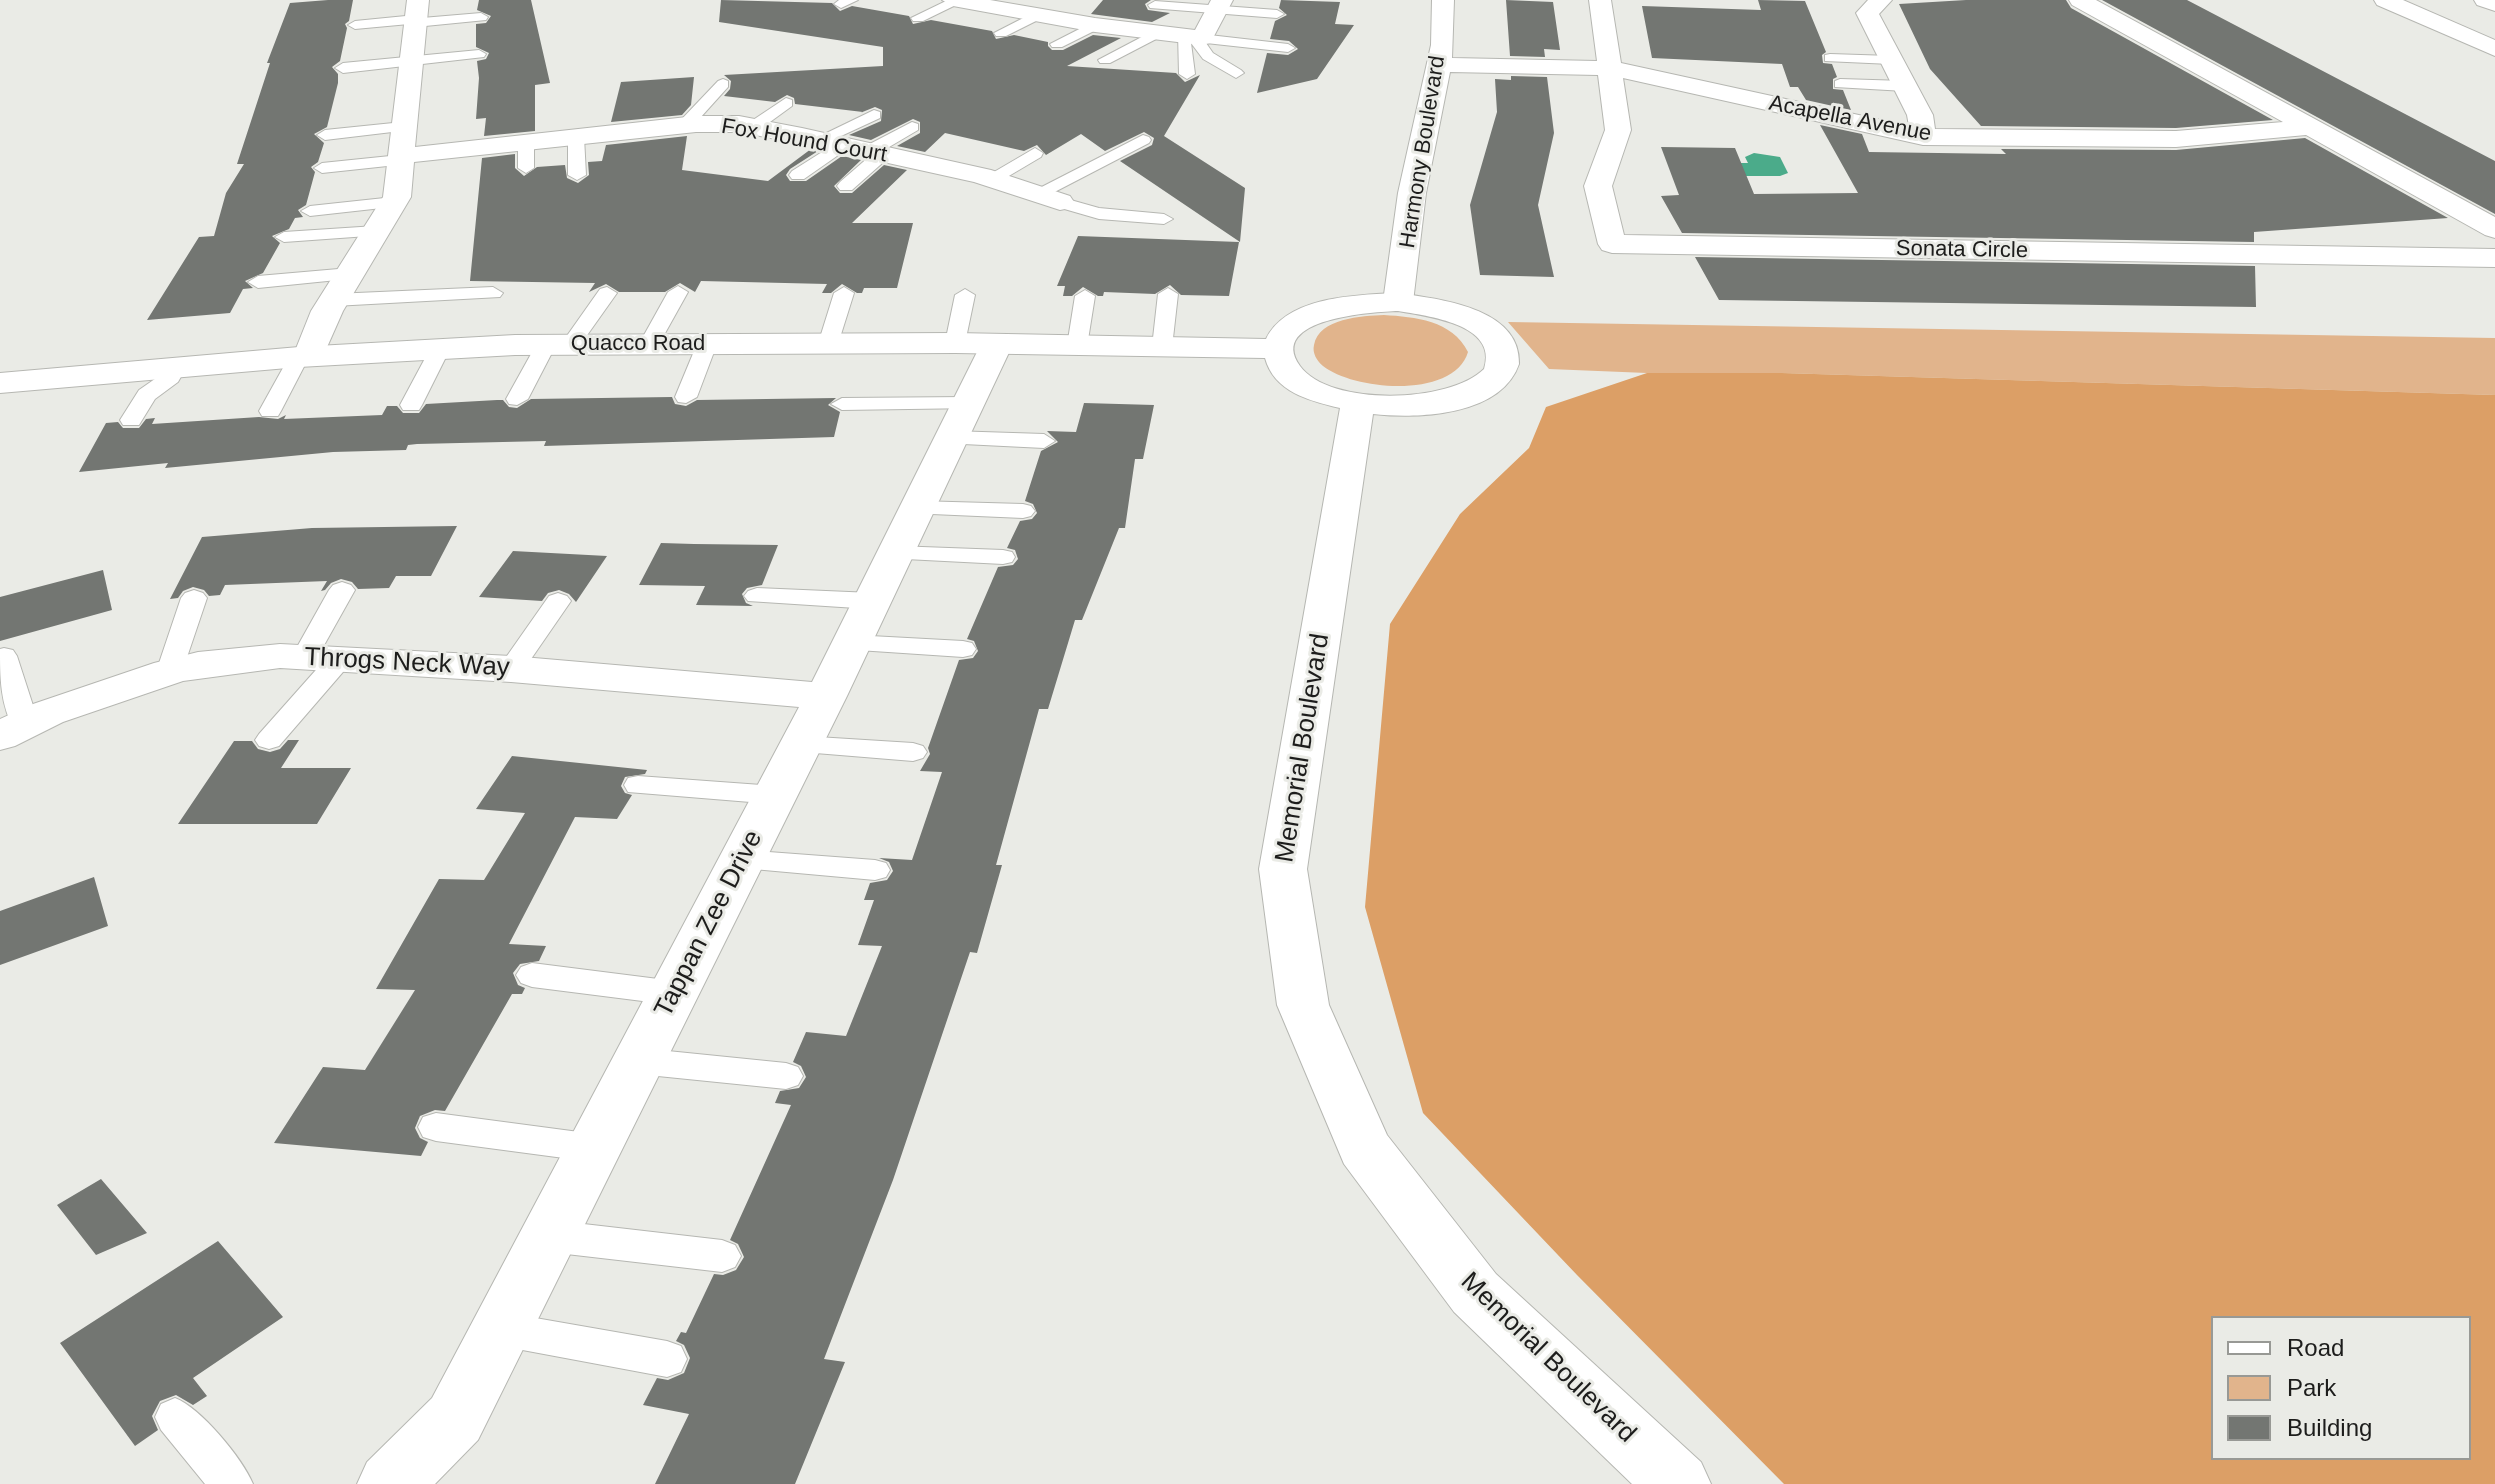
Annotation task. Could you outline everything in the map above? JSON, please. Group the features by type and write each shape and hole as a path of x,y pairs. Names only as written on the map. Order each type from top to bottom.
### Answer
{"main road":[{"name":"Harmony Boulevard","path":"1398,302 1405,276 1412,196 1438,65 1443,0"},
{"path":"1600,0 1610,68"},
{"path":"1881,0 1867,13 1920,115 1923,137"},
{"path":"2080,0 2495,229"},
{"path":"2385,0 2495,49"},
{"path":"2485,0 2495,4"},
{"path":"958,6 997,5 1095,25 1196,37 1219,7"},
{"path":"304,357 334,300 397,197 408,75 419,10"},
{"name":"Acapella Avenue","path":"1438,65 1610,68 1923,137 2176,139 2313,127"},
{"name":"Sonata Circle","path":"1610,68 1618,130 1598,186 1612,244 2495,258"},
{"name":"Fox Hound Court","path":"400,158 526,155 576,137 685,125 753,127 991,179 1048,198"},
{"path":"1398,302 1454,313 1488,330 1502,346 1503,364 1492,381 1469,394 1436,403 1397,406 1358,403 1324,394 1298,381 1283,366 1278,349 1285,333 1303,319 1341,306 1398,302"},
{"name":"Quacco Road","path":"0,383 304,357 559,344 976,344 1278,349"},
{"name":"Tappan Zee Drive","path":"390,1484 455,1419 674,993 826,696 960,420 976,344"},
{"name":"Memorial Boulevard","path":"1358,403 1283,869 1303,1005 1364,1148 1475,1293 1678,1484"},
{"name":"Throgs Neck Way","path":"12,730 48,713 198,665 322,658 511,669 826,696"}],"lane":[{"path":"1155,5 1219,7 1277,14"},
{"path":"918,18 958,6"},
{"path":"356,18 419,10 481,17"},
{"path":"1001,33 1037,15"},
{"path":"1057,44 1095,25"},
{"path":"1105,60 1155,34"},
{"path":"1196,37 1286,41"},
{"path":"1196,37 1208,56 1236,73"},
{"path":"1187,74 1188,64 1183,56 1196,37"},
{"path":"343,68 408,75 479,54"},
{"path":"1896,69 1836,67 1896,69"},
{"path":"685,125 723,84"},
{"path":"753,127 786,103"},
{"path":"798,175 831,143 874,115"},
{"path":"325,135 403,127"},
{"path":"846,186 876,153 912,127"},
{"path":"576,137 577,175"},
{"path":"1048,198 1143,140"},
{"path":"991,179 1035,153"},
{"path":"322,168 400,158"},
{"path":"1048,198 1084,212 1110,217 1164,219"},
{"path":"310,211 394,202"},
{"path":"284,237 376,231"},
{"path":"258,282 350,274"},
{"path":"649,344 678,292"},
{"path":"334,300 493,293"},
{"path":"517,399 559,344 607,293"},
{"path":"828,344 844,293"},
{"path":"1162,347 1168,294"},
{"path":"965,295 976,344"},
{"path":"1077,346 1085,296"},
{"path":"686,397 707,344"},
{"path":"411,405 440,349"},
{"path":"270,411 304,357"},
{"path":"131,420 147,395 171,378 177,366"},
{"path":"842,404 960,420 1044,441"},
{"path":"917,508 1023,511"},
{"path":"895,553 1003,557"},
{"path":"269,740 322,658 342,590"},
{"path":"757,596 963,649"},
{"path":"169,672 194,598"},
{"path":"511,669 558,601"},
{"path":"4,656 12,730"},
{"path":"801,745 913,752"},
{"path":"638,785 775,795"},
{"path":"742,860 875,870"},
{"path":"532,975 674,993"},
{"path":"638,1061 786,1076"},
{"path":"436,1127 594,1148"},
{"path":"549,1236 722,1256"},
{"path":"501,1329 667,1359"},
{"path":"175,1417 232,1484"}],"green space":[{"path":"1384,315 1432,322 1452,333 1468,352 1459,367 1444,378 1402,386 1379,385 1338,375 1317,359 1314,345 1324,329 1343,320"},
{"path":"1508,322 2495,338 2495,395 1782,373 1549,369"}],"shaded area":[{"path":"1754,153 1780,157 1788,173 1780,176 1737,176 1732,163 1748,163 1745,157"},
{"path":"1647,373 1782,373 2495,395 2495,1484 1784,1484 1577,1275 1423,1113 1365,907 1390,624 1460,514 1529,448 1546,407"}],"building":[{"path":"353,0 349,21 345,24 347,28 340,61 332,67 338,74 338,83 327,127 314,134 324,143 318,162 311,167 315,172 306,205 298,210 303,217 295,218 289,229 272,236 280,243 263,273 245,281 253,288 243,289 230,313 147,320 199,237 214,236 226,193 244,164 237,164 270,63 267,63 290,3"},
{"path":"479,0 531,0 550,83 535,85 535,131 484,136 486,118 476,119 477,61 486,59 489,53 476,47 476,24 486,23 491,16 477,10"},
{"path":"721,0 832,3 840,11 852,6 909,16 913,24 931,20 992,31 996,39 1014,35 1048,42 1052,50 1063,50 1093,35 1121,38 1067,66 1176,73 1185,82 1200,75 1164,136 1245,188 1240,242 1120,161 1152,145 1154,138 1144,132 1105,151 1081,134 1046,155 1037,145 1024,151 945,133 925,152 897,146 920,133 920,122 913,119 871,140 849,135 881,121 882,110 875,107 863,112 795,104 794,98 787,95 775,102 724,96 730,89 731,81 724,75 883,66 883,47 719,22"},
{"path":"1103,0 1151,0 1145,4 1148,10 1170,13 1152,22 1091,14"},
{"path":"1281,0 1340,2 1335,24 1354,25 1317,79 1257,93 1267,53 1288,55 1298,49 1289,41 1270,39 1275,21 1287,15 1279,8"},
{"path":"1506,0 1553,2 1560,50 1544,49 1545,57 1510,56"},
{"path":"1758,0 1805,1 1826,52 1822,55 1823,63 1832,64 1837,77 1833,79 1833,89 1843,90 1851,110 1806,100 1798,87 1790,87 1782,64 1652,58 1642,6 1761,10"},
{"path":"2066,0 2071,8 2273,120 2176,128 1981,126 1930,69 1899,4"},
{"path":"2102,0 2187,0 2495,161 2495,214"},
{"path":"1511,76 1547,77 1554,133 1538,205 1554,277 1480,275 1470,205 1497,112 1495,79 1511,80"},
{"path":"694,77 691,105 682,115 611,122 621,82"},
{"path":"1820,125 1862,134 1869,152 2006,154 2001,149 2176,150 2305,138 2448,218 2254,232 2254,242 1682,233 1661,196 1679,195 1661,147 1735,148 1754,194 1858,193"},
{"path":"687,136 682,170 768,181 811,149 818,151 790,169 786,175 790,181 806,181 842,156 861,160 834,186 840,193 852,193 884,165 907,170 852,223 913,223 897,288 864,288 862,293 857,293 842,284 831,293 822,293 827,284 701,281 695,292 680,283 665,292 619,292 606,284 589,292 595,283 470,281 482,158 515,154 515,168 524,176 537,167 565,165 567,178 578,183 589,175 588,162 602,161 606,145"},
{"path":"1078,236 1239,242 1229,296 1181,295 1170,285 1155,294 1104,292 1103,296 1098,296 1083,287 1072,296 1063,296 1065,286 1057,286"},
{"path":"1695,257 2255,266 2256,307 1719,300"},
{"path":"672,397 675,404 686,406 697,400 836,398 828,405 840,412 834,437 544,446 546,441 417,444 408,445 406,450 333,452 165,468 168,463 79,472 106,423 118,422 123,428 139,428 146,419 155,418 152,424 259,417 278,419 286,415 284,419 382,415 387,406 397,406 403,413 419,413 426,404 497,400 517,408 531,399"},
{"path":"1084,403 1154,405 1143,459 1135,459 1125,528 1119,528 1082,620 1075,620 1048,709 1039,709 996,865 1002,865 977,953 970,952 893,1180 824,1359 845,1362 795,1484 655,1484 689,1414 643,1405 657,1378 668,1380 684,1373 690,1358 684,1345 676,1341 681,1332 686,1333 714,1274 723,1275 736,1270 744,1257 738,1244 730,1240 791,1105 775,1103 780,1091 799,1088 806,1077 801,1066 793,1062 806,1032 846,1036 882,946 858,945 874,900 864,900 870,883 887,880 893,871 889,862 879,858 912,860 942,772 920,771 930,754 928,748 959,660 973,658 978,651 974,641 967,639 998,567 1013,565 1018,559 1015,550 1007,548 1020,521 1032,519 1037,513 1033,504 1025,501 1041,451 1058,442 1047,431 1076,432"},
{"path":"457,526 431,576 396,576 389,588 358,589 352,582 341,579 321,591 327,581 225,585 220,595 209,596 204,590 193,587 183,591 178,598 170,599 202,537 312,528"},
{"path":"661,543 778,545 762,585 747,588 742,594 746,603 753,606 696,605 705,586 639,585"},
{"path":"513,551 607,556 576,602 569,594 559,590 548,593 542,601 479,597"},
{"path":"103,570 112,610 0,641 0,597"},
{"path":"288,740 299,740 281,768 351,768 317,824 178,824 234,741 252,741 258,749 270,752 280,749"},
{"path":"512,756 647,770 645,774 625,777 621,786 625,793 632,795 617,819 575,817 509,944 546,946 539,961 520,964 513,973 518,985 525,988 522,994 512,994 445,1111 435,1110 420,1116 415,1128 420,1138 428,1142 421,1156 274,1143 323,1067 365,1070 415,990 376,989 439,879 484,880 525,813 476,809"},
{"path":"94,877 108,926 0,965 0,911"},
{"path":"101,1179 147,1233 96,1255 57,1205"},
{"path":"218,1241 283,1317 193,1378 207,1396 193,1405 176,1395 160,1401 152,1416 158,1430 135,1446 60,1343"}]}
